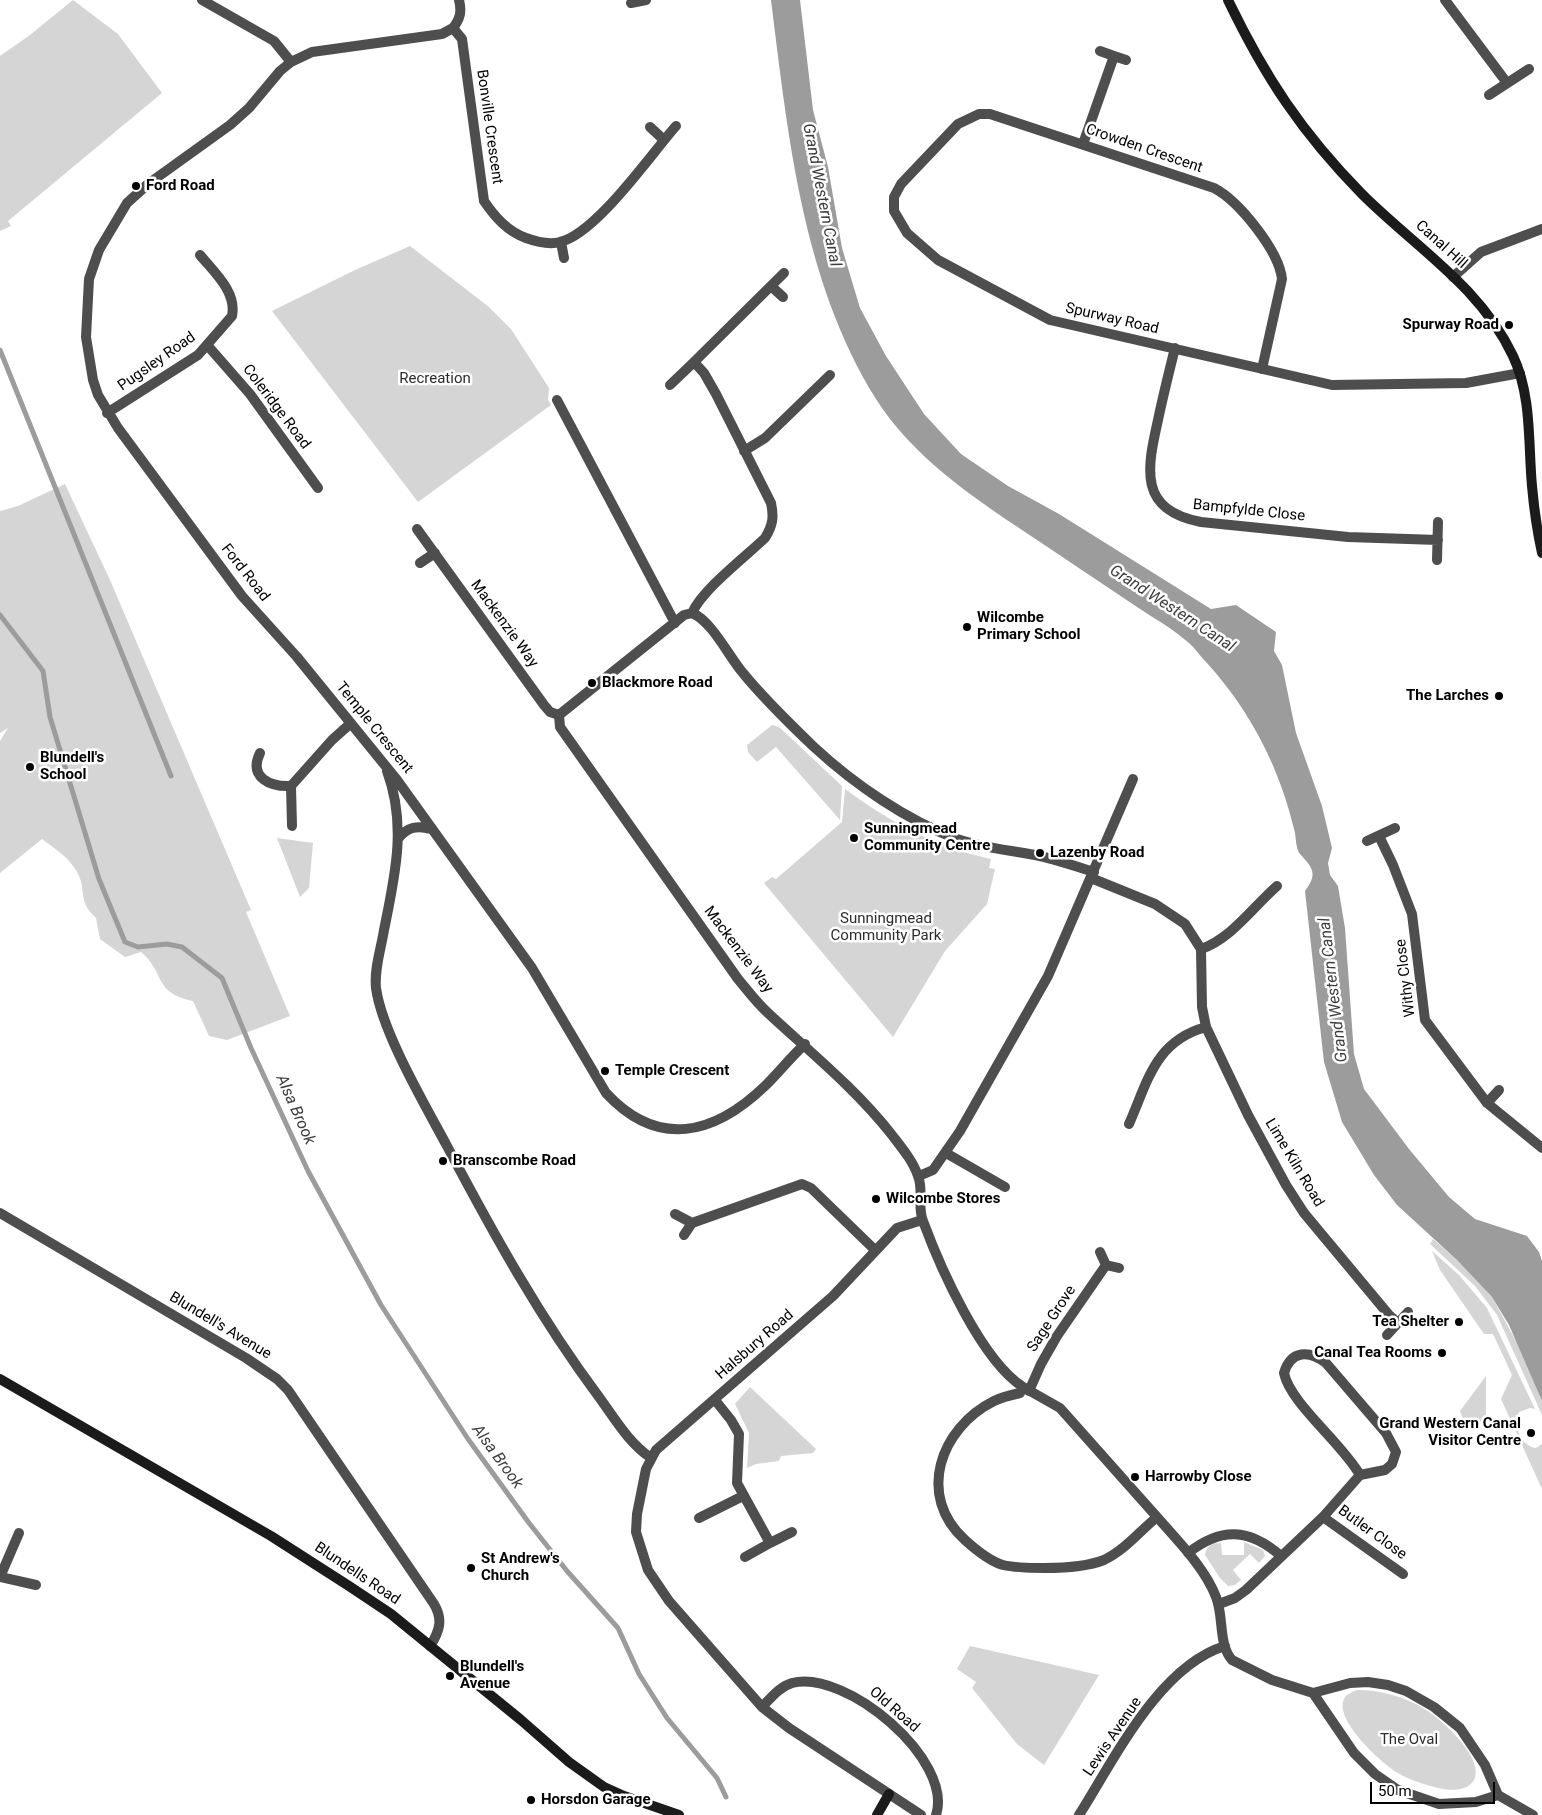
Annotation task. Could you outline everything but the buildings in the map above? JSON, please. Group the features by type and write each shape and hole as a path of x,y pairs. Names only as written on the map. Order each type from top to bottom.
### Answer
{"street":[{"path":"202,0 274,41 291,62"},
{"path":"452,28 459,21 461,11 460,0"},
{"path":"631,3 646,0"},
{"name":"Canal Hill","path":"1228,0 1266,73 1291,112 1318,148 1363,195 1468,290 1496,324 1520,373 1527,407 1536,524 1542,553"},
{"path":"1445,0 1507,83"},
{"name":"Ford Road","path":"297,657 242,596 107,413 93,380 86,337 89,279 99,250 112,225 127,204 148,184 230,125 249,108 280,71 291,62 312,52 442,34 452,28"},
{"name":"Bonville Crescent","path":"452,28 462,39 484,201 492,214 518,235 549,243 562,242"},
{"path":"1100,51 1126,60"},
{"path":"1083,144 1114,56"},
{"path":"1488,95 1529,69"},
{"name":"Crowden Crescent","path":"894,197 901,184 958,124 979,114 1002,116 1214,188 1235,202 1281,266 1282,279 1262,369"},
{"path":"564,258 562,242 592,223 676,126"},
{"path":"650,127 664,140"},
{"name":"Spurway Road","path":"894,197 894,211 898,222 907,233 938,260 1050,320 1332,385 1466,383 1520,373"},
{"path":"1454,277 1481,252 1542,229"},
{"name":"Pugsley Road","path":"107,413 198,355 229,321 234,309 226,288 200,255"},
{"path":"670,386 784,273"},
{"path":"771,286 783,297"},
{"name":"Coleridge Road","path":"208,346 250,394 318,488"},
{"name":"Bampfylde Close","path":"1175,348 1150,457 1149,477 1158,498 1170,510 1183,519 1201,522 1348,537 1438,540"},
{"path":"559,715 684,615 692,613 696,606 765,538 771,528 774,516 772,502 716,394 704,373 694,362"},
{"path":"744,451 765,438 830,375"},
{"path":"557,400 675,623"},
{"path":"1437,560 1438,522"},
{"name":"Mackenzie Way","path":"417,529 544,705 550,712 559,715 560,727 732,972 767,1012 805,1044 873,1111 912,1162 922,1190 922,1220 950,1284 975,1328 1006,1373 1026,1389"},
{"path":"420,563 435,553"},
{"path":"692,613 706,623 743,674 774,707 815,748 858,783 900,810 958,839 988,848 1060,861 1092,875"},
{"name":"Temple Crescent","path":"297,657 384,766 398,780 431,829 532,968 606,1093 622,1110 642,1122 666,1129 681,1130 700,1127 721,1118 741,1106 765,1086 805,1044"},
{"path":"292,826 291,786 332,740 351,723"},
{"path":"260,753 257,759 258,772 263,780 276,787 291,786"},
{"path":"384,766 395,794 398,839 393,886 376,972 376,988 388,1026 423,1102 496,1238 539,1311 566,1352 630,1440 651,1458 642,1488 636,1532 648,1570 669,1602 762,1707 788,1728 921,1815"},
{"path":"918,1176 933,1170 946,1153 1048,976 1133,779"},
{"path":"398,839 405,830 417,826 431,829"},
{"path":"1367,841 1395,828"},
{"name":"Withy Close","path":"1379,836 1394,865 1412,914 1425,1020 1487,1103 1542,1148"},
{"name":"Lime Kiln Road","path":"1092,875 1170,912 1186,924 1201,949 1202,1007 1206,1027 1248,1115 1286,1185 1338,1254 1389,1315 1398,1323"},
{"path":"1201,949 1212,945 1223,937 1277,886"},
{"path":"1129,1124 1156,1060 1163,1051 1194,1030 1206,1027"},
{"path":"1487,1103 1499,1090"},
{"path":"946,1153 1005,1187"},
{"path":"684,1235 692,1223 802,1184 811,1188 875,1250"},
{"name":"Blundell's Avenue","path":"0,1213 238,1353 278,1379 288,1390 440,1614 439,1630 430,1646"},
{"path":"675,1214 692,1223"},
{"name":"Halsbury Road","path":"651,1458 656,1450 833,1296 897,1228 922,1220"},
{"path":"1100,1252 1106,1265 1119,1268"},
{"name":"Sage Grove","path":"1026,1389 1058,1336 1106,1265"},
{"path":"1387,1336 1408,1312"},
{"path":"1219,1604 1235,1598 1246,1590 1323,1517 1360,1475 1374,1474 1385,1470 1392,1464 1396,1452 1392,1443 1326,1363 1316,1355 1298,1354 1290,1359 1284,1373 1290,1391 1342,1449 1360,1475"},
{"name":"Blundells Road","path":"0,1380 271,1536 374,1603 430,1646 590,1778 624,1796 680,1815"},
{"path":"1157,1517 1116,1553 1104,1560 1070,1568 1027,1568 1002,1565 987,1558 958,1534 943,1512 937,1480 944,1454 954,1436 972,1417 994,1401 1020,1393 1026,1389 1060,1408 1157,1517 1188,1553 1211,1587 1219,1604 1227,1655 1238,1665 1287,1686 1313,1693 1350,1683 1368,1682 1388,1685 1420,1698 1460,1728 1485,1765 1498,1795 1520,1812 1533,1815"},
{"path":"715,1400 731,1420 739,1434 737,1483 770,1543"},
{"path":"699,1518 743,1496"},
{"name":"Butler Close","path":"1323,1517 1402,1574"},
{"path":"745,1557 792,1532"},
{"path":"19,1534 0,1577 36,1585"},
{"path":"1188,1553 1213,1537 1234,1534 1257,1539 1281,1556"},
{"name":"Lewis Avenue","path":"1079,1815 1145,1711 1188,1665 1225,1646"},
{"name":"Old Road","path":"762,1707 781,1688 802,1681 815,1681 859,1699 888,1720 919,1755 934,1783 937,1796 936,1815"},
{"path":"1313,1693 1354,1753 1375,1774 1398,1790 1439,1804 1476,1802 1498,1795"},
{"path":"877,1815 889,1794"}],"green space":[{"path":"73,0 118,34 162,93 8,221 11,226 0,231 0,56 30,35"},
{"name":"Recreation","path":"410,246 489,307 511,329 549,388 548,400 551,405 418,502 272,311 355,270"},
{"path":"65,484 110,580 251,910 246,912 290,1016 227,1040 209,1036 193,1001 180,997 165,987 154,967 141,952 125,957 100,939 96,918 86,906 84,900 80,878 74,867 57,850 42,839 0,873 0,741 8,728 0,733 0,511 18,506"},
{"path":"772,725 779,727 842,786 840,820 776,747 757,762 748,752 747,745"},
{"name":"Sunningmead Community Park","path":"845,789 879,812 914,832 951,848 991,859 989,868 995,869 987,904 945,951 893,1037 764,883 772,877 776,879 842,822"},
{"path":"277,838 313,843 309,888 300,897"},
{"path":"1433,1239 1457,1260 1492,1297 1522,1352 1542,1401 1542,1415 1497,1315 1475,1286 1430,1244"},
{"path":"1432,1251 1459,1275 1487,1308 1535,1409 1530,1408 1519,1412 1517,1429 1522,1439 1531,1446 1536,1448 1542,1444 1542,1489 1501,1399 1512,1375 1493,1334 1484,1334 1440,1270"},
{"path":"1486,1376 1486,1419 1467,1429 1460,1411"},
{"path":"750,1387 816,1449 813,1453 781,1456 779,1461 756,1464 747,1468 749,1433 735,1404"},
{"path":"1244,1542 1263,1550 1265,1556 1259,1563 1250,1554 1233,1570 1241,1580 1235,1585 1228,1586 1220,1578 1205,1555 1207,1549 1210,1546 1221,1543 1222,1555 1244,1555"},
{"path":"970,1646 1099,1675 1044,1765 1017,1744 972,1688 976,1682 957,1669"},
{"name":"The Oval","path":"1357,1690 1393,1695 1425,1709 1435,1716 1455,1735 1471,1756 1476,1774 1470,1785 1456,1790 1447,1790 1411,1780 1389,1767 1360,1739 1345,1716 1343,1706 1345,1697"}],"water":[{"name":"Grand Western Canal","path":"771,0 800,0 813,110 828,167 842,248 860,308 886,356 924,414 961,454 1008,486 1059,514 1211,609 1236,605 1276,632 1274,651 1282,665 1296,733 1322,806 1332,848 1328,863 1330,875 1338,886 1345,928 1354,1054 1364,1089 1409,1149 1449,1197 1475,1219 1527,1236 1539,1252 1542,1261 1542,1401 1509,1325 1492,1297 1457,1260 1397,1205 1374,1175 1342,1122 1324,1062 1305,891 1312,880 1312,871 1300,854 1296,844 1289,809 1272,764 1262,742 1237,701 1187,641 1166,625 1007,520 944,474 907,439 876,399 851,353 831,305 815,256 802,206 792,154"}],"waterway":[{"path":"0,350 171,776"},
{"name":"Alsa Brook","path":"0,615 43,671 50,717 99,879 125,942 138,947 167,944 182,947 222,978 251,1048 308,1171 381,1305 468,1439 529,1523 567,1571 618,1628 639,1674 667,1718 717,1778 726,1797"}],"place":[{"name":"Ford Road","path":"136,186"},
{"name":"Spurway Road","path":"1509,325"},
{"name":"Wilcombe Primary School","path":"967,627"},
{"name":"Blackmore Road","path":"592,683"},
{"name":"The Larches","path":"1499,696"},
{"name":"Blundell's School","path":"30,767"},
{"name":"Sunningmead Community Centre","path":"854,838"},
{"name":"Lazenby Road","path":"1040,853"},
{"name":"Temple Crescent","path":"605,1071"},
{"name":"Branscombe Road","path":"443,1161"},
{"name":"Wilcombe Stores","path":"876,1199"},
{"name":"Tea Shelter","path":"1459,1322"},
{"name":"Canal Tea Rooms","path":"1442,1353"},
{"name":"Grand Western Canal Visitor Centre","path":"1531,1433"},
{"name":"Harrowby Close","path":"1135,1477"},
{"name":"St Andrew's Church","path":"471,1568"},
{"name":"Blundell's Avenue","path":"450,1676"},
{"name":"Horsdon Garage","path":"531,1800"}]}
